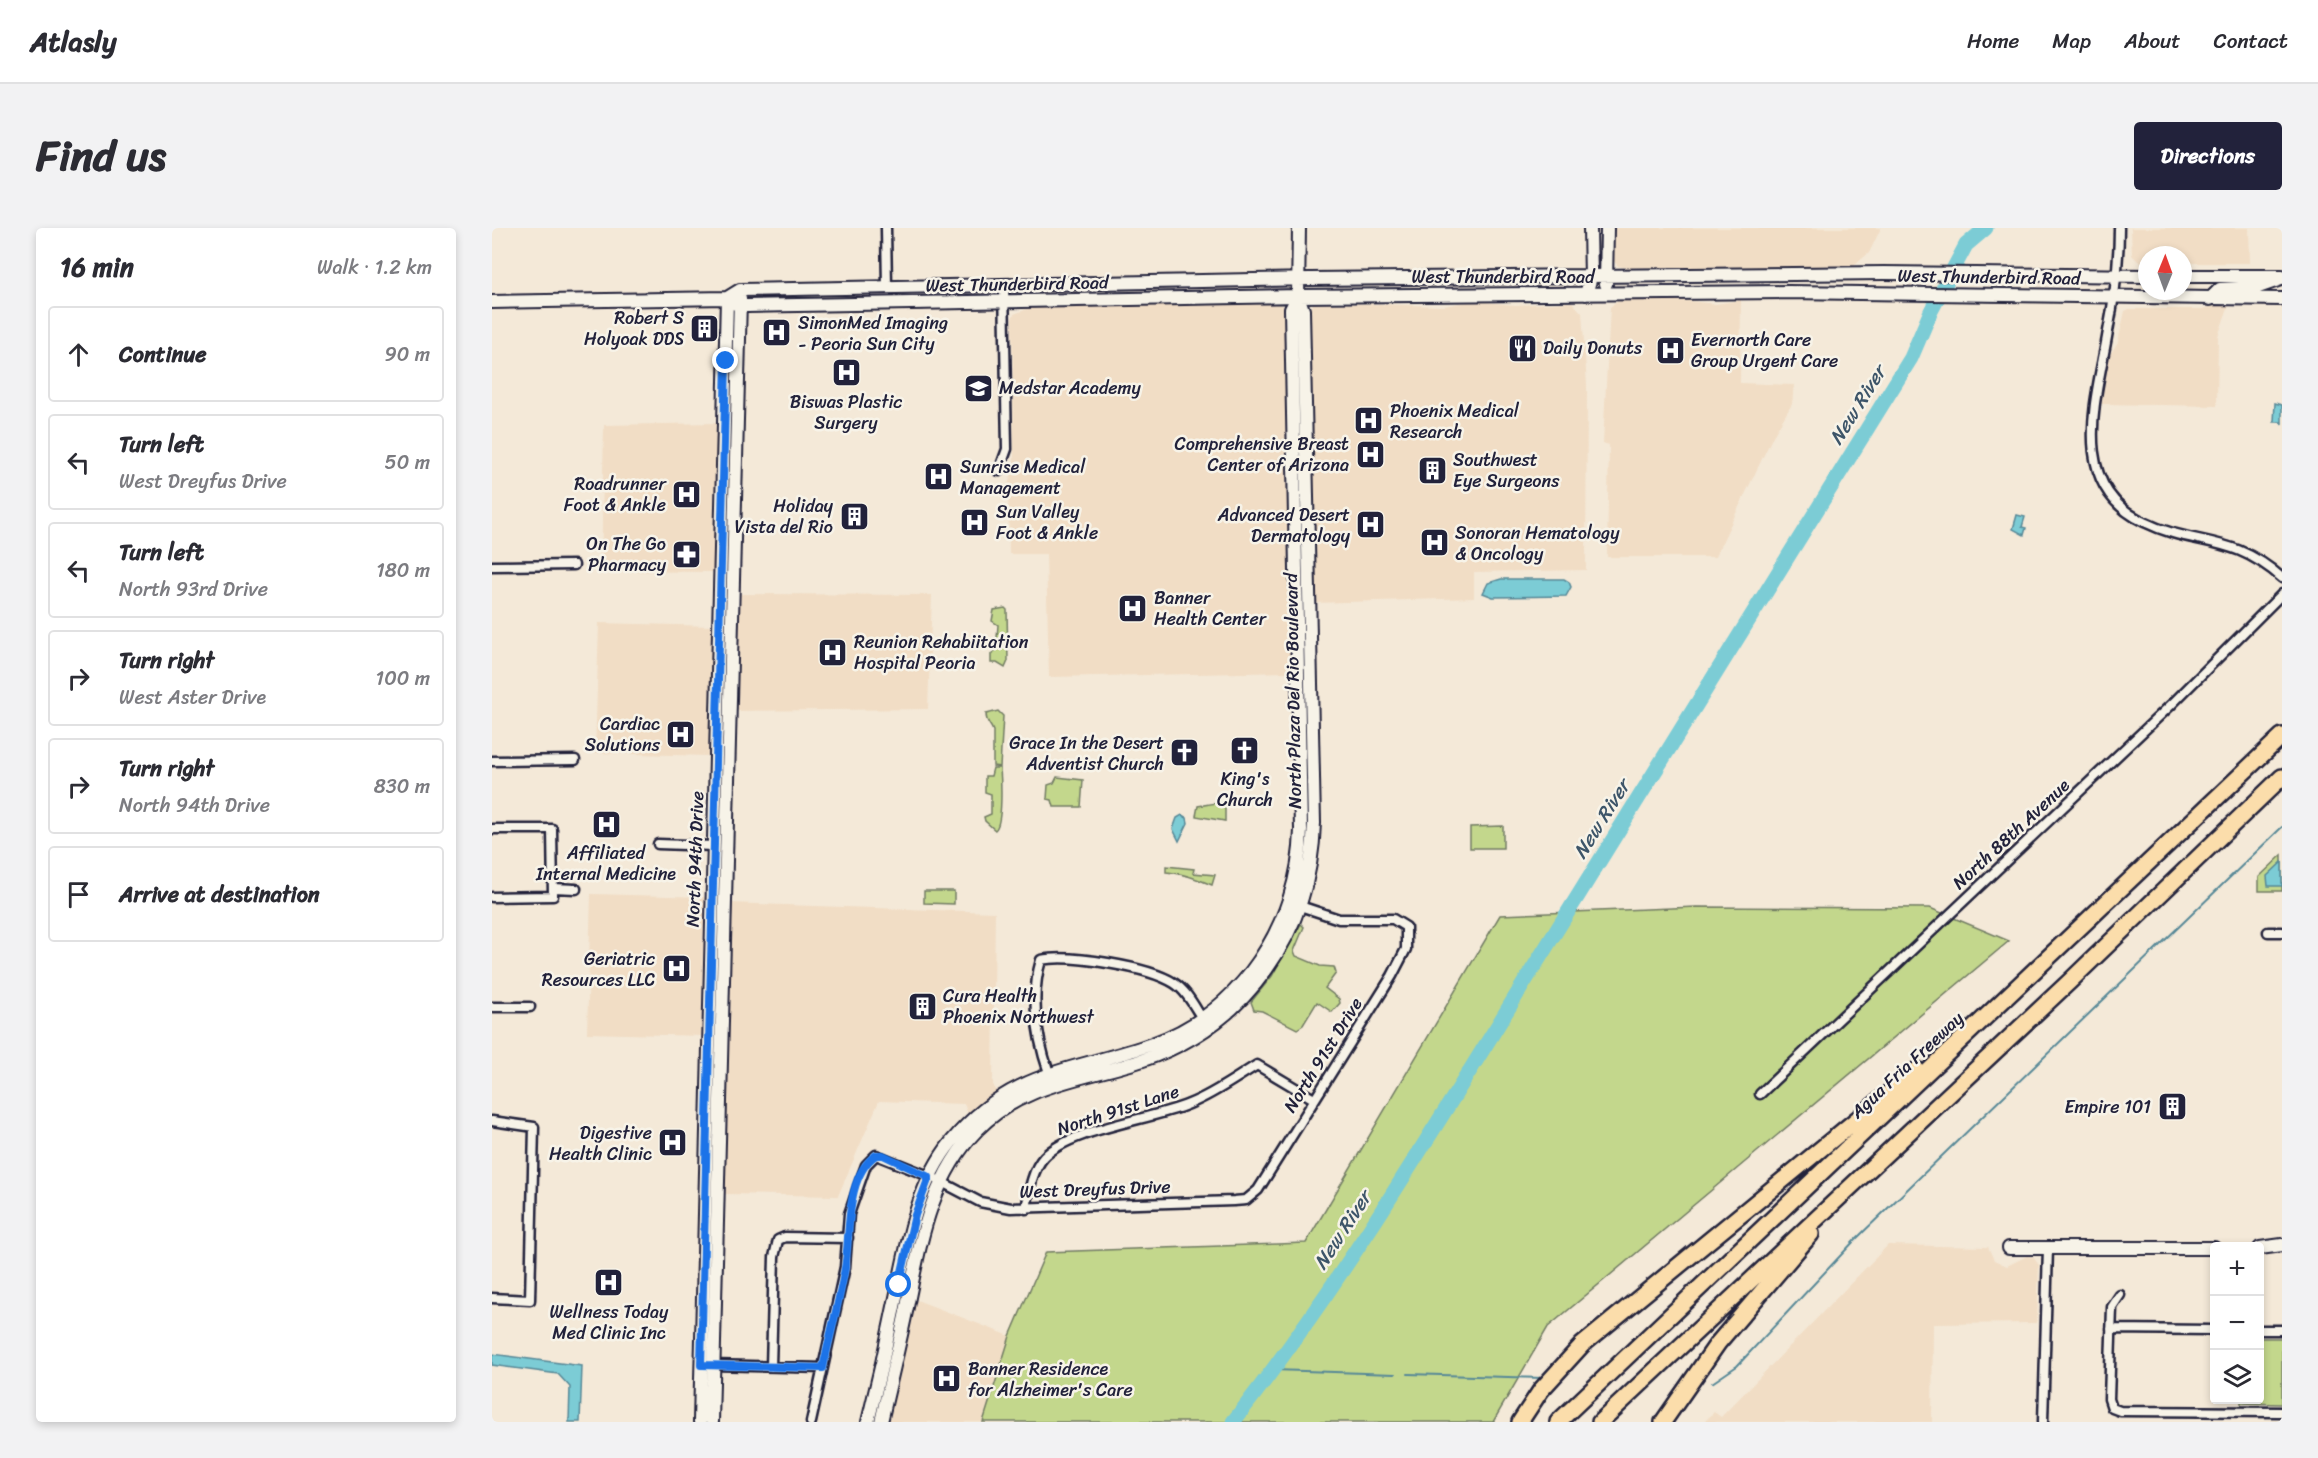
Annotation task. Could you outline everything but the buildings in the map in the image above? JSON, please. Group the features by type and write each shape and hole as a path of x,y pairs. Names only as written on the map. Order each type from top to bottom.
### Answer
{"highway":[{"name":"Agua Fria Freeway","path":"1558,1422 2282,736"},
{"path":"1600,1422 1839,1195 2069,982 2282,777"},
{"path":"2239,817 2282,790"},
{"path":"1520,1422 1541,1390 1604,1327 1920,1067 2009,984 2034,972"},
{"path":"1663,1422 1718,1343 1809,1238 1839,1195"}],"main road":[{"path":"1298,296 1299,228"},
{"path":"1586,294 1591,277 1590,228"},
{"path":"1606,294 1607,228"},
{"name":"West Thunderbird Road","path":"492,302 726,298 740,290 1298,279 1884,273 2138,276"},
{"path":"2192,276 2282,277"},
{"path":"2210,299 2220,289 2258,287 2282,277"},
{"path":"828,304 848,297 883,294 887,287"},
{"name":"North 94th Drive","path":"700,1422 707,1365 732,362 740,290"},
{"path":"2259,299 2282,291"},
{"name":"West Thunderbird Road","path":"739,306 1298,296 1586,294 1874,293 2282,299"},
{"name":"North Plaza Del Rio Boulevard","path":"868,1422 911,1228 935,1179 990,1111 1025,1082 1151,1044 1204,1024 1245,998 1300,906 1305,864 1314,823 1305,731 1299,394 1291,309 1298,296"},
{"path":"726,298 739,306"},
{"name":"North 94th Drive","path":"726,298 732,362"},
{"name":"North Plaza Del Rio Boulevard","path":"1268,959 1305,864"},
{"name":"North Plaza Del Rio Boulevard","path":"990,1111 1046,1087 1151,1057 1185,1043 1204,1024"},
{"name":"North Plaza Del Rio Boulevard","path":"881,1422 935,1179"},
{"path":"2264,1247 2282,1245"},
{"path":"2009,1248 2210,1248"},
{"path":"2264,1249 2282,1252"},
{"name":"North 94th Drive","path":"707,1365 712,1422"}],"street":[{"path":"886,228 887,287"},
{"path":"2119,228 2114,298 2092,417 2093,458 2105,484 2118,503 2133,517 2155,527 2235,547 2258,558 2282,578"},
{"path":"999,471 1007,449 1004,284"},
{"path":"492,566 574,565"},
{"name":"North 88th Avenue","path":"1760,1094 2172,704 2282,594"},
{"path":"492,761 575,760"},
{"path":"492,829 552,829 553,892"},
{"path":"658,844 720,846"},
{"path":"492,897 576,889"},
{"name":"North 91st Drive","path":"1252,1196 1258,1190 1406,949 1406,927 1393,919 1339,919 1300,906"},
{"path":"2268,932 2282,932"},
{"path":"1049,1073 1038,1040 1037,1027 1038,970 1041,960 1095,960 1167,979 1183,990 1204,1024"},
{"path":"492,1007 530,1007"},
{"name":"North 91st Lane","path":"1026,1209 1036,1170 1042,1158 1053,1149 1070,1140 1163,1114 1190,1104 1257,1065 1314,1099"},
{"path":"492,1121 534,1127 530,1300 492,1298"},
{"name":"West Dreyfus Drive","path":"848,1238 849,1214 857,1186 866,1165 876,1155 883,1155 980,1202 1026,1209 1234,1201 1252,1196"},
{"path":"771,1367 774,1257 778,1240 785,1237 848,1238 845,1267 811,1422"},
{"path":"2043,1422 2048,1248"},
{"path":"2120,1295 2112,1308 2109,1399 2112,1408 2282,1412"},
{"path":"2111,1329 2210,1330"},
{"path":"2264,1330 2282,1330"},
{"path":"707,1365 823,1368"}],"shaded area":[{"path":"1613,228 1881,228 1869,253 1852,267 1627,268 1618,266 1614,261"},
{"path":"2131,228 2249,228 2250,263 2192,263 2192,246 2138,246 2138,261 2132,255"},
{"path":"1620,300 1680,300 1716,304 1741,300 1740,383 1794,385 1792,404 1773,436 1715,557 1607,557 1609,445 1603,443 1610,307"},
{"path":"1472,301 1515,305 1572,302 1582,313 1587,385 1586,570 1474,572 1474,598 1314,603 1310,308 1314,303 1444,306"},
{"path":"1278,303 1286,308 1293,672 1049,677 1046,554 1009,554 1008,485 1014,466 1012,319 1014,314 1030,308"},
{"path":"2229,305 2218,336 2217,406 2101,404 2107,359 2118,342 2125,311 2129,309 2202,309"},
{"path":"719,423 716,572 601,571 604,425"},
{"name":"Reunion Rehabiitation Hospital Peoria","path":"737,594 932,595 928,709 734,711"},
{"path":"599,623 714,626 711,756 595,753"},
{"path":"591,894 707,897 704,1036 587,1033"},
{"path":"729,903 995,912 993,1084 997,1093 969,1116 964,1104 879,1101 838,1196 723,1194"},
{"path":"1888,1245 1988,1247 1994,1260 2007,1266 2027,1256 2033,1257 2039,1265 2037,1323 1933,1324 1932,1422 1704,1422 1714,1412 1721,1417"},
{"name":"Banner Residence for Alzheimer's Care","path":"914,1299 1010,1336 983,1422 887,1422"}],"green space":[{"path":"1005,608 1007,610 1008,661 1005,668 997,663 991,663 991,654 996,650 998,625 992,621 994,610"},
{"path":"998,711 1003,716 1000,767 993,766 993,731 986,714"},
{"path":"993,768 1000,768 1001,782 999,819 995,830 985,821 984,817 991,814 991,794 985,792 985,776 991,776"},
{"path":"1057,777 1083,780 1081,807 1054,807 1052,800 1047,799 1048,785 1054,783"},
{"path":"1216,803 1225,807 1225,821 1196,816 1198,806"},
{"path":"1503,826 1503,848 1470,848 1470,827"},
{"path":"2282,855 2282,891 2259,891 2259,877"},
{"path":"1166,866 1194,869 1193,873 1215,875 1212,885 1184,875 1166,872"},
{"path":"924,891 954,891 954,904 924,903"},
{"path":"1697,907 1930,908 2009,941 1548,1327 1493,1422 983,1422 1010,1336 1046,1252 1306,1243 1500,915"},
{"path":"1301,924 1304,927 1294,951 1296,956 1320,966 1334,967 1336,973 1325,988 1339,999 1340,1003 1332,1012 1317,1002 1303,1025 1297,1029 1262,1011 1254,1010 1251,1002 1272,976"},
{"path":"2264,1338 2282,1338 2282,1404 2264,1404"}],"water":[{"path":"2275,403 2282,405 2282,425 2281,422 2274,422"},
{"path":"2017,515 2025,517 2022,527 2026,528 2024,535 2013,529"},
{"path":"1501,579 1564,579 1571,587 1566,596 1493,597 1483,593 1488,583"},
{"path":"1182,815 1187,818 1188,823 1179,841 1173,829 1177,818"},
{"path":"2282,862 2282,886 2268,886 2267,876"},
{"path":"492,1354 582,1366 580,1422 569,1422 570,1387 558,1374 492,1365"}],"waterway":[{"name":"New River","path":"1233,1422 1315,1311 1428,1138 1911,358 1931,311 1966,245 1986,228"},
{"path":"1712,1383 1737,1366 1856,1239 2282,827"},
{"path":"1273,1370 1395,1374"},
{"path":"1408,1374 1543,1378"}],"place":[{"name":"Robert S Holyoak DDS","path":"705,328"},
{"name":"SimonMed Imaging - Peoria Sun City","path":"777,333"},
{"name":"Daily Donuts","path":"1522,348"},
{"name":"Evernorth Care Group Urgent Care","path":"1670,350"},
{"name":"Biswas Plastic Surgery","path":"846,373"},
{"name":"Medstar Academy","path":"978,388"},
{"name":"Phoenix Medical Research","path":"1369,421"},
{"name":"Comprehensive Breast Center of Arizona","path":"1370,454"},
{"name":"Southwest Eye Surgeons","path":"1432,470"},
{"name":"Sunrise Medical Management","path":"939,477"},
{"name":"Roadrunner Foot & Ankle","path":"687,494"},
{"name":"Holiday Vista del Rio","path":"854,516"},
{"name":"Sun Valley Foot & Ankle","path":"975,522"},
{"name":"Advanced Desert Dermatology","path":"1371,525"},
{"name":"Sonoran Hematology & Oncology","path":"1434,543"},
{"name":"On The Go Pharmacy","path":"687,554"},
{"name":"Banner Health Center","path":"1133,608"},
{"name":"Reunion Rehabiitation Hospital Peoria","path":"833,652"},
{"name":"Cardiac Solutions","path":"681,734"},
{"name":"King's Church","path":"1245,750"},
{"name":"Grace In the Desert Adventist Church","path":"1185,753"},
{"name":"Affiliated Internal Medicine","path":"606,824"},
{"name":"Geriatric Resources LLC","path":"676,969"},
{"name":"Cura Health Phoenix Northwest","path":"922,1006"},
{"name":"Empire 101","path":"2172,1107"},
{"name":"Digestive Health Clinic","path":"673,1143"},
{"name":"Wellness Today Med Clinic Inc","path":"609,1283"},
{"name":"Banner Residence for Alzheimer's Care","path":"947,1379"}],"route":[{"path":"726,361 701,1365 823,1368 845,1267 852,1200 866,1165 876,1155 883,1155 929,1177 918,1202 899,1285"}]}
